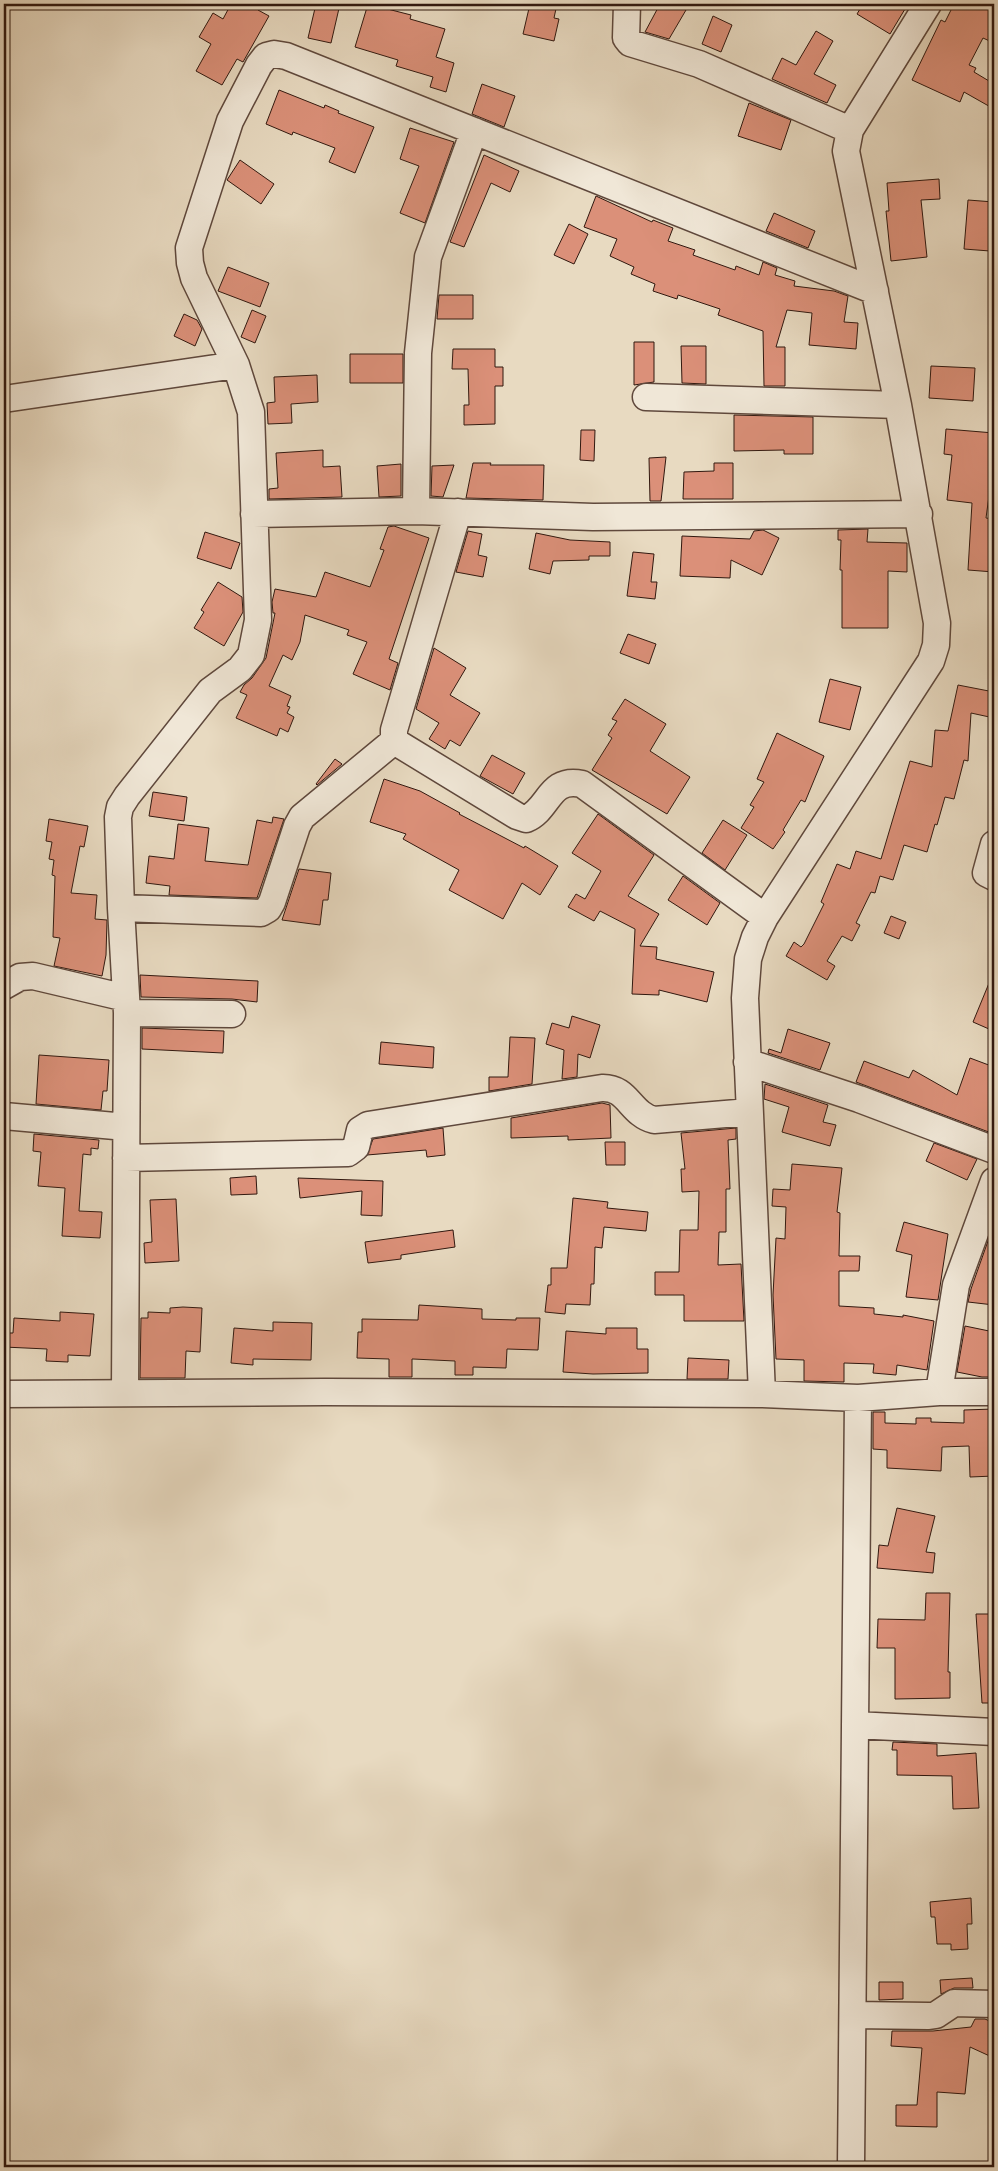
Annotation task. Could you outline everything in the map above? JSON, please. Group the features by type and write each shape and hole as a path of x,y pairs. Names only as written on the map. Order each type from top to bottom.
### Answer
{"street":[{"path":"627,4 626,38 630,43 699,64 850,130"},
{"path":"762,1394 747,1062 745,998 748,959 755,937 765,917 931,661 936,645 937,623 919,514 846,152 850,130 928,4"},
{"path":"125,1393 127,1006 118,817 120,807 127,796 210,692 240,669 251,655 258,620 251,412 236,365 194,278 189,248 230,122 259,64 266,56 274,54 286,56 875,291"},
{"path":"416,511 418,353 428,258 474,131"},
{"path":"4,399 236,365"},
{"path":"646,397 898,405"},
{"path":"254,514 416,511 593,518 919,514"},
{"path":"394,741 394,730 458,512"},
{"path":"121,908 261,913 268,909 297,826 302,817 394,741"},
{"path":"394,741 500,806 526,819 534,816 553,791 564,784 573,782 582,784 765,917"},
{"path":"994,844 986,872 994,877"},
{"path":"4,986 20,977 33,976 127,1006 232,1014"},
{"path":"747,1062 859,1099 994,1150"},
{"path":"126,1158 348,1153 356,1147 360,1130 368,1125 602,1088 619,1090 645,1117 654,1120 749,1112"},
{"path":"4,1116 126,1127"},
{"path":"939,1392 956,1285 994,1181"},
{"path":"4,1394 762,1394 858,1398 939,1392 994,1392"},
{"path":"851,2167 858,1398"},
{"path":"855,1725 994,1732"},
{"path":"853,2015 929,2016 936,2015 954,2003 994,2004"}],"building":[{"path":"231,4 261,4 258,10 269,16 243,62 237,59 222,85 196,71 211,44 199,37 213,13 223,19"},
{"path":"316,4 340,4 331,43 308,38"},
{"path":"368,4 411,15 410,19 445,29 436,57 454,63 446,92 430,87 433,77 396,66 398,60 355,47"},
{"path":"530,4 557,4 554,18 559,19 554,41 523,34"},
{"path":"660,4 674,4 686,10 669,39 645,32"},
{"path":"863,4 908,4 890,34 857,14"},
{"path":"954,4 994,4 994,43 983,38 969,65 976,68 974,72 994,84 994,109 964,92 960,102 912,80 941,20 945,22"},
{"path":"713,16 732,25 721,52 702,44"},
{"path":"816,31 833,41 814,74 836,85 827,103 772,79 782,58 796,65"},
{"path":"482,84 515,96 504,127 472,114"},
{"path":"279,90 324,108 325,105 339,111 338,113 374,127 355,173 329,162 335,148 293,132 292,135 266,124"},
{"path":"749,103 791,120 781,150 738,136"},
{"path":"410,128 454,142 425,223 400,213 419,166 400,159"},
{"path":"484,155 519,171 510,192 491,183 464,247 450,242"},
{"path":"240,160 274,184 261,204 227,180"},
{"path":"939,179 940,199 921,200 927,257 891,261 886,211 889,211 887,183"},
{"path":"596,196 652,222 653,220 673,228 668,241 695,250 693,255 735,270 736,266 759,275 763,262 777,268 775,275 795,281 794,286 834,291 848,296 844,322 858,323 856,349 809,345 812,313 787,310 776,347 785,347 785,386 764,386 763,331 718,315 720,309 678,295 677,299 653,291 655,284 631,274 634,267 610,256 617,239 584,227"},
{"path":"968,200 994,202 990,251 964,249"},
{"path":"774,213 815,231 808,248 766,231"},
{"path":"569,224 588,234 574,264 554,255"},
{"path":"228,267 269,283 260,307 218,291"},
{"path":"439,295 473,295 473,319 437,319"},
{"path":"252,310 266,316 255,343 241,337"},
{"path":"184,314 197,320 202,329 195,346 174,336"},
{"path":"634,342 654,342 654,382 634,385"},
{"path":"681,346 706,346 706,384 682,383"},
{"path":"453,349 495,349 495,367 503,367 503,386 495,386 495,424 464,425 464,405 469,405 468,369 452,369"},
{"path":"350,354 403,354 403,383 350,383"},
{"path":"931,366 975,368 973,401 929,398"},
{"path":"317,375 318,402 291,404 292,423 268,424 267,403 275,402 274,377"},
{"path":"734,415 813,417 813,454 784,454 784,450 734,451"},
{"path":"946,429 994,433 994,459 986,518 994,519 994,572 968,570 972,503 947,500 952,455 944,454"},
{"path":"581,430 595,430 594,461 580,460"},
{"path":"323,450 323,467 340,466 342,497 269,499 269,489 278,488 276,453"},
{"path":"666,457 661,501 650,501 649,458"},
{"path":"473,463 491,463 490,465 544,465 543,500 466,498"},
{"path":"714,463 733,463 733,499 683,499 684,472 714,471"},
{"path":"401,464 401,496 379,497 377,466"},
{"path":"454,465 443,497 431,496 432,466"},
{"path":"394,526 429,538 389,659 398,663 390,690 353,674 367,642 347,635 349,630 305,615 300,642 292,660 283,655 269,686 291,696 287,706 290,707 287,713 294,717 288,732 280,728 277,736 236,718 247,695 240,692 266,658 275,613 273,613 272,602 275,589 316,597 325,572 370,587 384,550 380,549 388,527"},
{"path":"868,529 867,542 907,543 907,572 888,571 888,628 842,628 841,540 838,540 838,530"},
{"path":"763,530 779,538 762,575 731,560 730,578 680,576 682,536 750,539 754,531"},
{"path":"468,531 482,534 478,555 487,557 483,577 456,572"},
{"path":"205,532 240,543 231,569 197,558"},
{"path":"536,533 570,540 610,542 610,556 589,556 589,560 553,561 550,574 529,569"},
{"path":"633,552 654,554 651,582 657,582 655,599 627,596"},
{"path":"218,582 242,597 243,612 224,646 194,628 204,612 201,610"},
{"path":"628,634 656,644 649,664 620,653"},
{"path":"434,648 466,668 450,695 480,713 460,746 450,740 445,749 429,739 439,723 416,709"},
{"path":"830,679 861,687 850,730 819,722"},
{"path":"958,685 994,692 994,718 971,713 968,761 964,760 954,799 945,797 927,852 904,845 893,880 880,876 875,893 871,892 856,923 860,925 852,941 842,936 827,961 835,966 827,980 786,956 794,942 801,947 804,944 824,904 821,902 837,864 850,869 856,851 881,859 910,761 932,767 935,730 948,731"},
{"path":"625,699 666,724 650,751 690,777 667,814 592,770 612,738 608,735 617,721 612,719"},
{"path":"777,733 824,756 805,802 801,800 783,830 785,832 773,849 741,828 754,807 750,805 764,782 757,779"},
{"path":"492,755 525,773 513,794 480,776"},
{"path":"335,759 342,764 317,785 316,784"},
{"path":"384,779 420,791 459,814 524,848 525,846 558,866 540,895 522,883 503,919 449,890 459,870 403,839 406,834 370,822"},
{"path":"153,792 187,797 184,821 149,816"},
{"path":"598,814 654,855 628,896 659,914 640,946 657,947 656,959 714,972 707,1002 659,990 659,995 632,994 635,929 600,911 594,921 568,907 576,894 585,899 601,871 572,853"},
{"path":"273,817 284,819 257,898 169,895 170,886 146,883 149,856 174,859 178,824 209,828 205,861 248,865 257,820 272,823"},
{"path":"49,819 88,826 84,847 80,846 71,893 97,895 95,919 107,920 106,955 102,976 54,966 60,938 53,937 55,876 52,875 54,860 49,859 52,842 46,841"},
{"path":"723,820 747,835 725,870 702,853"},
{"path":"299,869 331,873 328,900 323,900 320,925 282,920"},
{"path":"683,876 720,903 707,925 668,900"},
{"path":"891,916 906,922 899,939 884,933"},
{"path":"994,971 994,1015 989,1029 973,1022"},
{"path":"140,975 258,981 257,1002 232,999 141,997"},
{"path":"572,1016 600,1025 590,1058 578,1054 577,1077 562,1079 564,1050 546,1044 552,1023 569,1028"},
{"path":"142,1028 224,1031 223,1053 142,1049"},
{"path":"788,1029 830,1043 820,1070 768,1053 769,1049 781,1053"},
{"path":"510,1037 535,1038 532,1084 489,1091 489,1077 508,1077"},
{"path":"381,1042 434,1047 433,1068 379,1064"},
{"path":"39,1055 109,1060 107,1091 103,1091 101,1110 36,1104"},
{"path":"970,1058 994,1067 994,1134 856,1082 864,1061 909,1078 913,1070 957,1095"},
{"path":"765,1084 828,1105 823,1122 836,1125 830,1146 782,1132 789,1107 764,1099"},
{"path":"602,1103 610,1105 611,1138 568,1140 568,1136 511,1138 511,1118"},
{"path":"443,1128 445,1155 427,1157 426,1150 367,1155 373,1139"},
{"path":"736,1128 736,1139 728,1140 730,1189 726,1189 726,1232 719,1232 718,1265 741,1264 744,1321 684,1321 684,1295 655,1295 655,1272 679,1272 680,1230 698,1230 699,1191 682,1192 681,1169 685,1169 681,1133"},
{"path":"34,1134 99,1140 98,1149 91,1148 91,1155 83,1154 79,1211 102,1212 100,1238 62,1236 65,1188 38,1186 41,1152 33,1151"},
{"path":"605,1142 625,1142 625,1165 606,1165"},
{"path":"934,1143 977,1159 967,1180 926,1161"},
{"path":"792,1164 842,1168 837,1212 840,1213 839,1256 860,1256 859,1271 839,1271 839,1306 874,1308 874,1314 903,1317 903,1315 934,1321 927,1370 897,1365 896,1375 873,1373 874,1364 844,1363 844,1382 804,1381 804,1360 776,1359 773,1295 776,1238 785,1239 786,1207 772,1206 773,1189 790,1190"},
{"path":"256,1176 257,1194 231,1195 230,1178"},
{"path":"298,1178 383,1181 382,1216 361,1215 362,1191 300,1198"},
{"path":"573,1198 608,1202 607,1208 648,1212 646,1231 604,1227 602,1248 595,1247 594,1284 591,1284 590,1305 566,1304 565,1314 545,1312 548,1285 551,1285 551,1268 567,1268"},
{"path":"176,1199 179,1261 145,1263 144,1243 152,1242 150,1200"},
{"path":"904,1222 948,1234 938,1300 906,1297 912,1255 896,1251"},
{"path":"994,1224 994,1305 968,1302 971,1289"},
{"path":"453,1230 455,1247 401,1255 401,1259 368,1263 365,1242"},
{"path":"419,1305 482,1309 482,1319 516,1320 516,1318 540,1318 538,1350 507,1349 506,1368 473,1367 473,1375 455,1375 455,1361 412,1359 412,1377 389,1377 389,1359 357,1358 358,1332 362,1332 362,1319 418,1320"},
{"path":"170,1308 202,1308 200,1352 186,1351 185,1378 140,1378 141,1318 148,1318 148,1312 170,1313"},
{"path":"60,1312 94,1314 90,1356 68,1355 68,1362 46,1361 47,1349 4,1347 4,1333 13,1333 14,1318 60,1321"},
{"path":"273,1322 312,1323 311,1360 253,1359 253,1365 231,1363 234,1328 273,1331"},
{"path":"965,1326 994,1332 994,1377 982,1377 957,1372"},
{"path":"606,1328 637,1328 637,1349 648,1349 648,1373 593,1374 563,1372 566,1331 606,1334"},
{"path":"688,1358 729,1360 728,1379 687,1379"},
{"path":"994,1409 994,1476 970,1477 969,1446 942,1447 941,1471 887,1468 887,1450 873,1449 873,1412 885,1412 885,1423 916,1424 916,1418 931,1418 931,1422 964,1423 964,1410"},
{"path":"897,1508 935,1516 926,1552 935,1553 933,1573 877,1568 879,1545 888,1546"},
{"path":"926,1593 950,1593 948,1672 950,1672 950,1698 895,1699 895,1648 877,1648 878,1619 925,1620"},
{"path":"976,1614 994,1614 994,1703 982,1703"},
{"path":"893,1742 937,1744 937,1756 976,1753 979,1808 953,1809 952,1776 897,1775 897,1750 892,1750"},
{"path":"971,1898 972,1924 967,1924 968,1949 951,1950 951,1944 937,1944 935,1917 931,1917 930,1902"},
{"path":"972,1978 973,1988 954,1988 941,1994 940,1980"},
{"path":"879,1982 903,1982 903,1999 879,2000"},
{"path":"975,2019 985,2019 994,2023 994,2058 970,2047 965,2094 937,2092 937,2127 896,2126 896,2105 917,2105 922,2048 891,2046 892,2031 933,2031 971,2027"}]}
